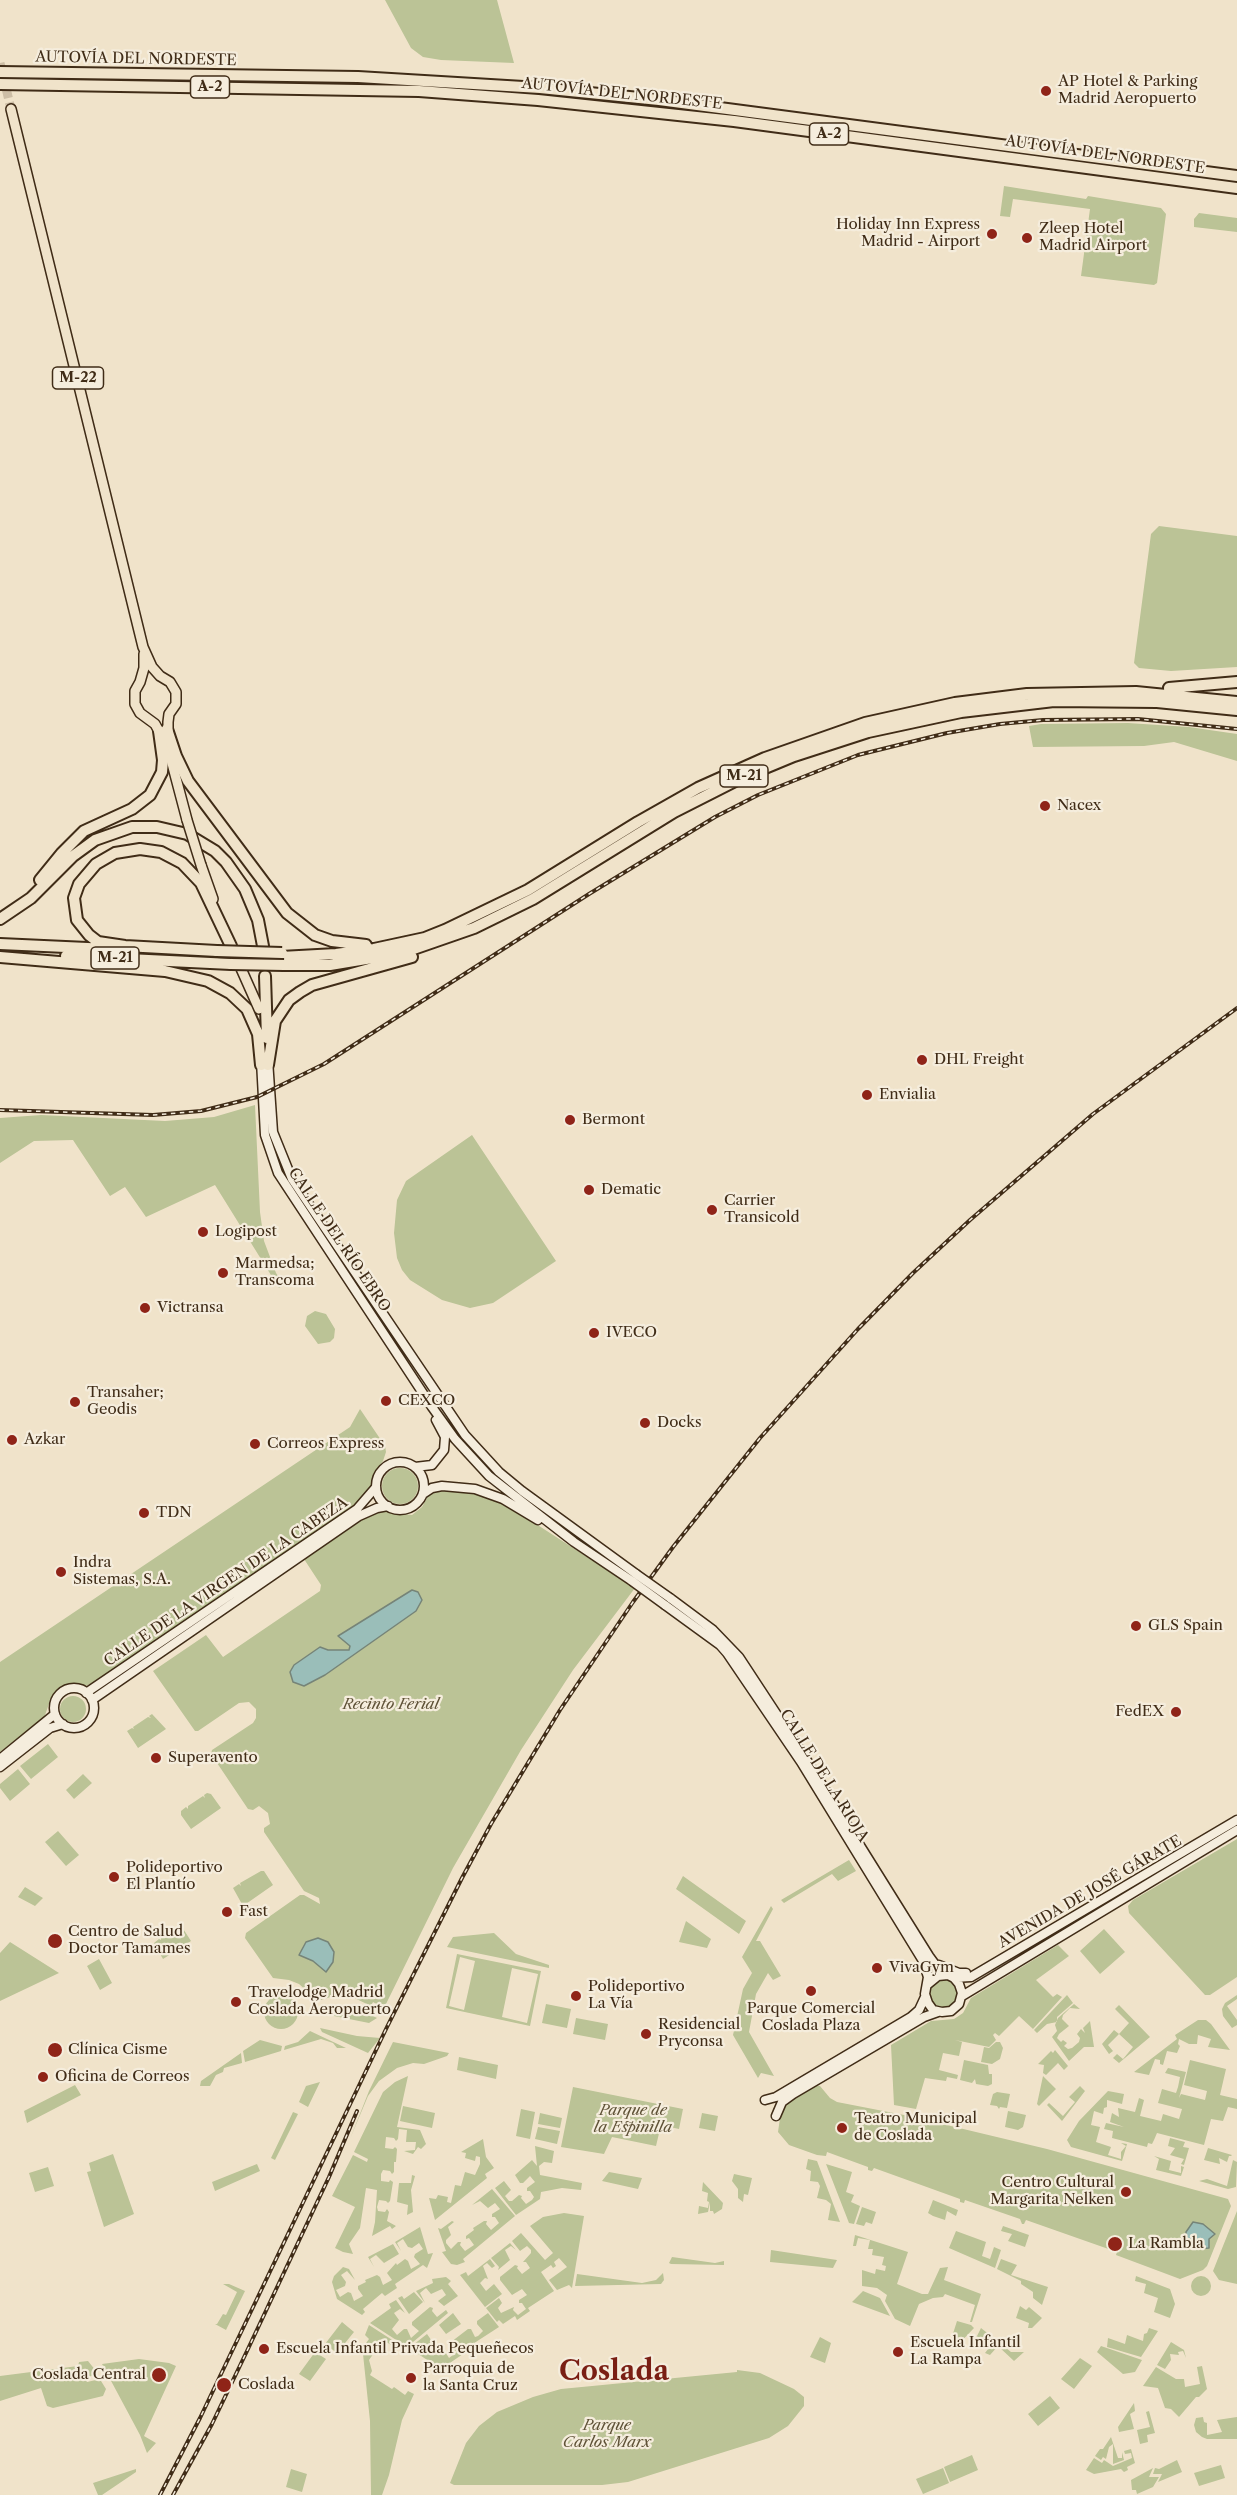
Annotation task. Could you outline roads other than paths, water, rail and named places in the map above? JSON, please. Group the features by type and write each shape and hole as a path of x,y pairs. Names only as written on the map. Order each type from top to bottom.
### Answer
{"highway":[{"name":"AUTOVÍA DEL NORDESTE","path":"0,72 358,77 540,88 659,100 1237,176"},
{"name":"AUTOVÍA DEL NORDESTE","path":"0,84 419,91 537,100 712,118 1237,188"},
{"name":"M-22","path":"11,109 143,648 148,660 160,676 170,682 176,692 176,704 163,730"},
{"path":"1105,158 1237,169"},
{"name":"M-22","path":"143,648 144,668 141,682 135,691 135,704 140,713 163,730 201,865 231,946 259,1010"},
{"path":"141,682 152,676 160,676"},
{"path":"994,698 1056,689 1179,688 1237,681"},
{"name":"M-21","path":"0,955 231,964 336,954 400,944 425,938 471,919 528,890 669,804 765,758 865,723 994,698 1103,691 1159,693 1237,702"},
{"name":"M-21","path":"0,944 217,953 282,958 330,965 402,953 448,938 503,915 674,812 731,782 794,756 867,732 929,717 1024,704 1091,700 1157,702 1237,712"},
{"path":"149,718 156,719 169,714"},
{"path":"163,730 188,781 206,806 287,913 315,935 332,942 351,945 373,944 471,919"},
{"path":"11,912 76,837 91,827 132,809 150,795 162,772 163,730"},
{"path":"0,920 31,898 73,856 95,840 132,827 170,828 201,841 226,862 245,889 258,920 263,946"},
{"path":"217,953 98,942 77,920 74,898 79,884 96,864 115,853 140,849 161,852 182,863 201,883 231,946"},
{"path":"265,1065 275,1021 289,1000 300,992 312,985 430,950 476,931 503,915"},
{"path":"0,955 165,971 208,981 230,993 247,1009 258,1034 265,1065"},
{"path":"265,976 267,1041"}],"main road":[{"name":"CALLE DEL RÍO EBRO","path":"259,1010 273,1132 292,1179 465,1435 499,1472 522,1491 668,1602"},
{"name":"CALLE DEL RÍO EBRO","path":"259,1010 267,1041 265,1136 278,1173 432,1407 471,1458 489,1476 574,1542 634,1578"},
{"path":"405,1365 445,1437 444,1450 436,1462 424,1467 393,1463 381,1472 376,1487 378,1495 388,1506 404,1509 412,1507 423,1494 432,1488 452,1486 487,1492 503,1499 574,1542"},
{"path":"415,1467 423,1479 423,1494"},
{"name":"CALLE DE LA VIRGEN DE LA CABEZA","path":"89,1696 357,1509 376,1487"},
{"name":"CALLE DE LA VIRGEN DE LA CABEZA","path":"89,1696 359,1516 388,1506"},
{"name":"CALLE DE LA RIOJA","path":"668,1602 713,1630 739,1657 929,1956 940,1971 951,1977"},
{"name":"CALLE DE LA RIOJA","path":"668,1602 720,1645 740,1671 801,1762 923,1961 927,1971 927,1985"},
{"path":"77,1689 89,1696 93,1716 85,1725 73,1728 63,1724 55,1713 55,1704 61,1693 77,1689"},
{"path":"0,1759 55,1713"},
{"path":"0,1767 50,1728 63,1724"},
{"name":"AVENIDA DE JOSÉ GÁRATE","path":"951,1977 971,1977 1237,1820"},
{"name":"AVENIDA DE JOSÉ GÁRATE","path":"962,1996 1237,1830"},
{"name":"CALLE DE LA RIOJA","path":"929,1956 943,1967 963,1974 1020,1943 1034,1940"},
{"path":"765,2100 776,2097 911,2017 919,2010 925,1998 927,1985 934,1977 951,1977 959,1983 962,1996 955,2008 948,2012 938,2012 924,2017 797,2092 782,2102 776,2116"},
{"path":"925,1998 930,2007 938,2012"}],"water":[{"path":"412,1590 418,1592 422,1600 416,1611 325,1675 304,1686 293,1682 290,1672 294,1665 320,1647 328,1650 349,1650 350,1646 338,1636"},
{"path":"318,1938 328,1942 334,1952 333,1962 326,1972 313,1961 299,1955 306,1942"},
{"path":"1193,2222 1203,2224 1215,2234 1209,2239 1209,2248 1195,2249 1187,2245 1186,2232"}],"tunnel":[{"path":"0,63 11,109"}],"railway":[{"path":"0,1110 153,1115 201,1111 257,1097 324,1064 589,894 715,817 758,795 858,755 947,733 1000,724 1043,720 1138,719 1237,729"},
{"path":"160,2495 200,2418 387,2027 462,1878 491,1824 560,1710 633,1602 673,1547 760,1438 858,1329 913,1273 970,1220 1093,1114 1237,1008"},
{"path":"173,2495 212,2424 247,2351 329,2177 357,2111"}],"place":[{"name":"AP Hotel & Parking Madrid Aeropuerto","path":"1046,91"},
{"name":"Holiday Inn Express Madrid - Airport","path":"992,234"},
{"name":"Zleep Hotel Madrid Airport","path":"1027,238"},
{"name":"Nacex","path":"1045,806"},
{"name":"DHL Freight","path":"922,1060"},
{"name":"Envialia","path":"867,1095"},
{"name":"Bermont","path":"570,1120"},
{"name":"Dematic","path":"589,1190"},
{"name":"Carrier Transicold","path":"712,1210"},
{"name":"Logipost","path":"203,1232"},
{"name":"Marmedsa; Transcoma","path":"223,1273"},
{"name":"Victransa","path":"145,1308"},
{"name":"IVECO","path":"594,1333"},
{"name":"CEXCO","path":"386,1401"},
{"name":"Transaher; Geodis","path":"75,1402"},
{"name":"Docks","path":"645,1423"},
{"name":"Azkar","path":"12,1440"},
{"name":"Correos Express","path":"255,1444"},
{"name":"TDN","path":"144,1513"},
{"name":"Indra Sistemas, S.A.","path":"61,1572"},
{"name":"GLS Spain","path":"1136,1626"},
{"name":"FedEX","path":"1176,1712"},
{"name":"Superavento","path":"156,1758"},
{"name":"Polideportivo El Plantío","path":"114,1877"},
{"name":"Fast","path":"227,1912"},
{"name":"Centro de Salud Doctor Tamames","path":"55,1941"},
{"name":"VivaGym","path":"877,1968"},
{"name":"Parque Comercial Coslada Plaza","path":"811,1991"},
{"name":"Polideportivo La Vía","path":"576,1996"},
{"name":"Travelodge Madrid Coslada Aeropuerto","path":"236,2002"},
{"name":"Residencial Pryconsa","path":"646,2034"},
{"name":"Clínica Cisme","path":"55,2050"},
{"name":"Oficina de Correos","path":"43,2077"},
{"name":"Teatro Municipal de Coslada","path":"842,2128"},
{"name":"Centro Cultural Margarita Nelken","path":"1126,2192"},
{"name":"La Rambla","path":"1115,2244"},
{"name":"Escuela Infantil Privada Pequeñecos","path":"264,2349"},
{"name":"Escuela Infantil La Rampa","path":"898,2352"},
{"name":"Coslada Central","path":"159,2375"},
{"name":"Parroquia de la Santa Cruz","path":"411,2378"},
{"name":"Coslada","path":"224,2385"}],"district":[{"name":"Coslada","path":"614,2372"}],"park label":[{"name":"Recinto Ferial","path":"391,1705"},
{"name":"Parque de la Espinilla","path":"633,2120"},
{"name":"Parque Carlos Marx","path":"607,2434"}]}
